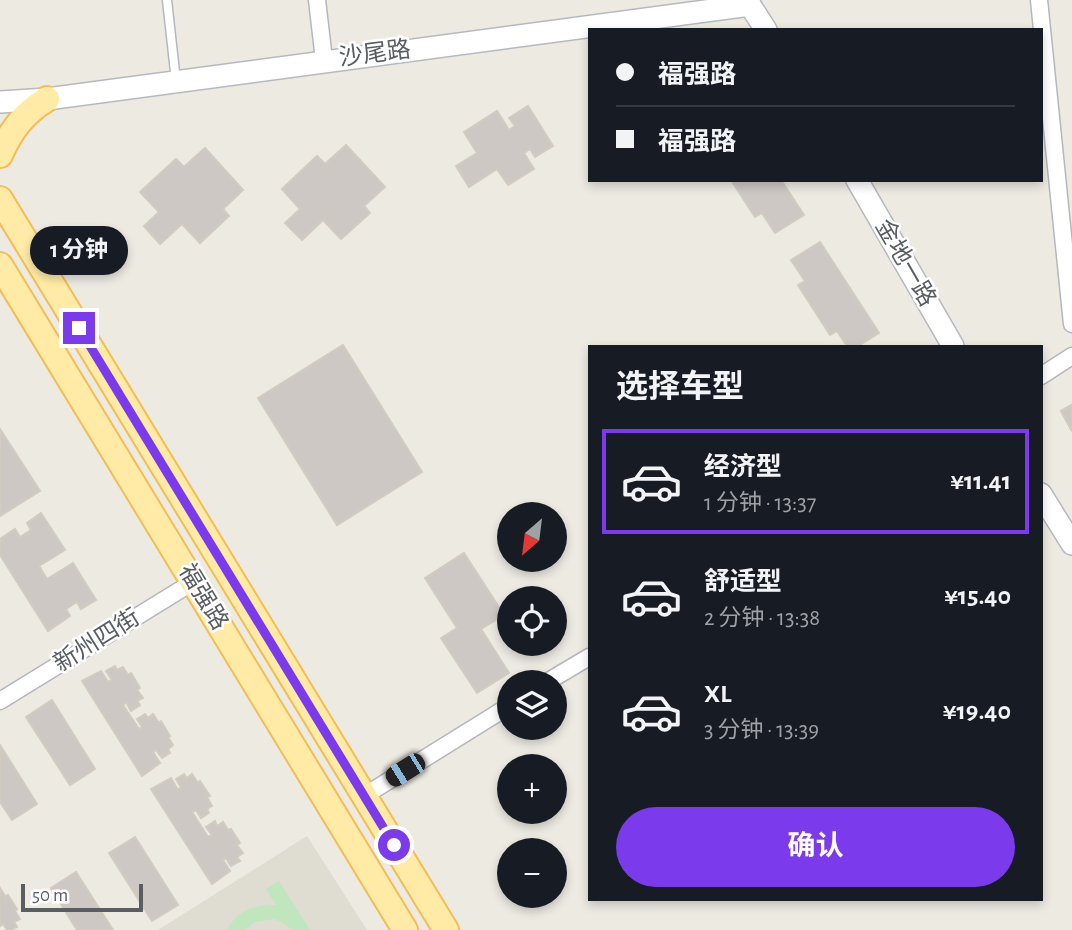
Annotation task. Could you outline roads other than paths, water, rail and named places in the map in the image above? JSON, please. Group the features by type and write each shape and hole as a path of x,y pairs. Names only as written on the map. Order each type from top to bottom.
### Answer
{"main road":[{"path":"0,155 22,118 47,99"},
{"name":"福强路","path":"0,199 446,930"},
{"name":"福强路","path":"0,265 405,930"},
{"path":"35,323 64,305"}],"street":[{"path":"317,0 324,60"},
{"path":"1039,0 1064,168 1072,324"},
{"name":"沙尾路","path":"0,102 47,99 740,4"},
{"path":"740,4 764,28"},
{"name":"金地一路","path":"858,182 952,345"},
{"path":"1043,375 1072,356"},
{"path":"1043,497 1072,544"},
{"name":"新州四街","path":"0,701 193,582"},
{"path":"567,670 588,658"},
{"path":"364,796 497,713"}],"lane":[{"path":"167,0 176,81"}]}
